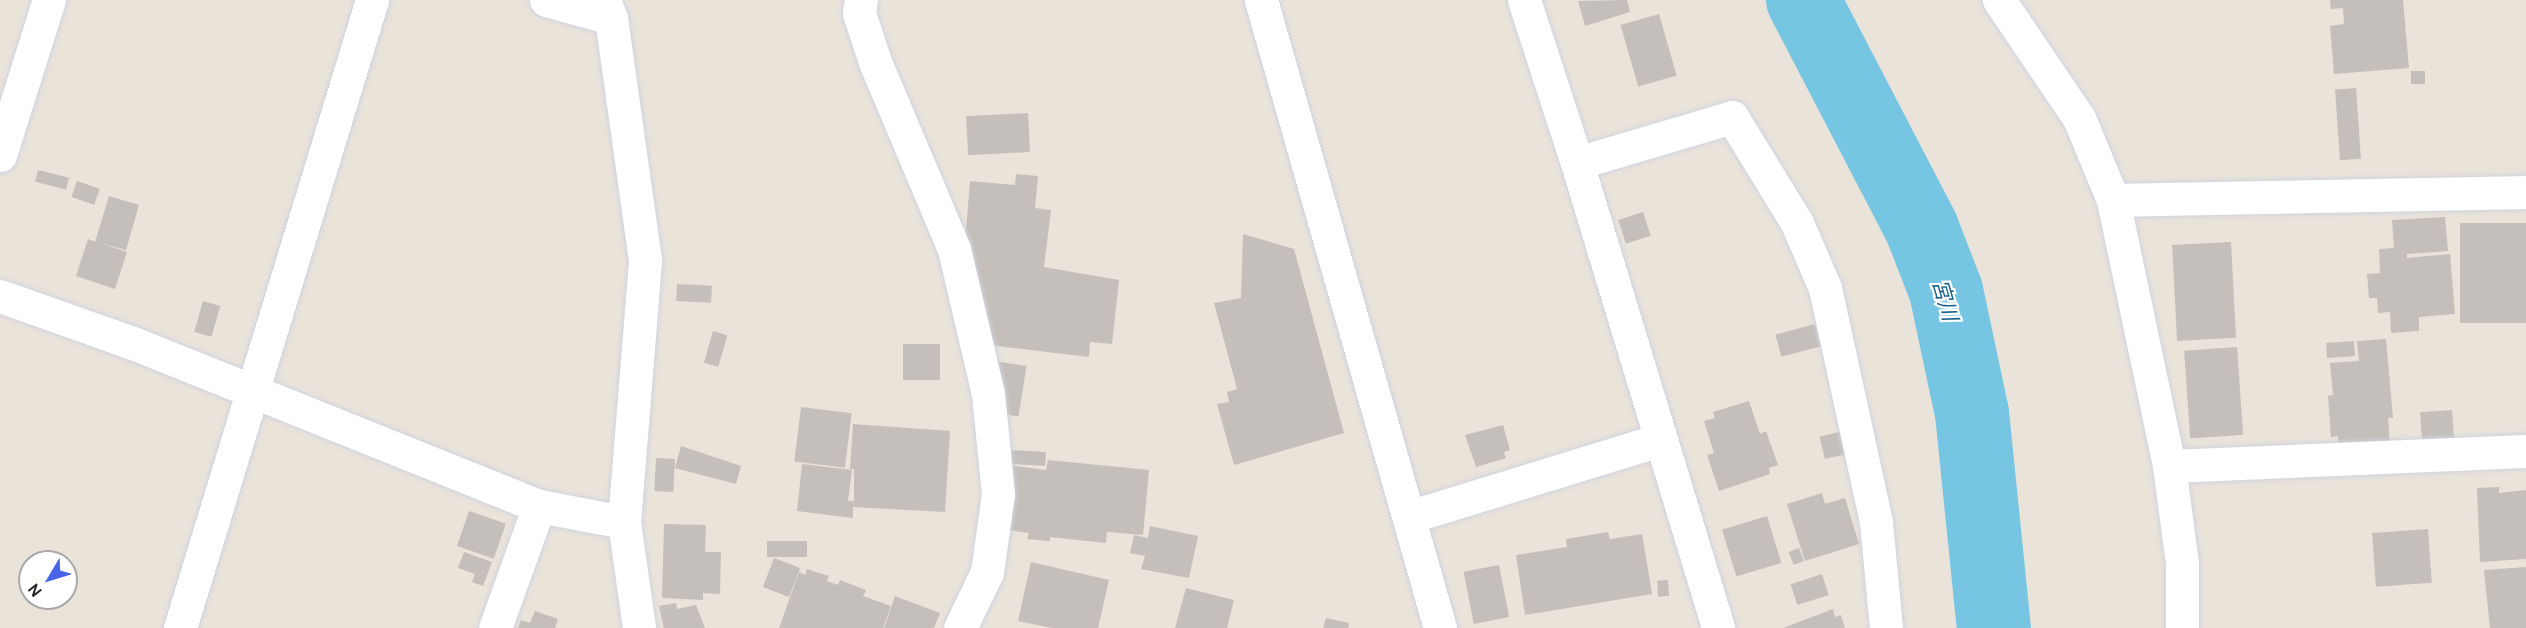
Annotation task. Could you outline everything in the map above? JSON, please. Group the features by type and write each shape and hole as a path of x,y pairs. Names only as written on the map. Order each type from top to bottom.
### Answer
{"street":[{"path":"0,156 49,0"},
{"path":"180,628 372,0"},
{"path":"546,0 608,9 645,261 624,522 639,628"},
{"path":"861,0 859,13 875,62 954,249 988,394 998,494 987,572 960,628"},
{"path":"1261,0 1440,628"},
{"path":"1524,0 1577,163 1659,440 1718,628"},
{"path":"1999,0 2079,118 2113,200 2169,466 2182,564 2182,628"},
{"path":"1577,163 1732,117 1797,223 1825,288 1876,522 1886,628"},
{"path":"2113,200 2526,192"},
{"path":"0,296 133,343 539,506 624,522"},
{"path":"1409,517 1659,440"},
{"path":"2169,466 2526,451"},
{"path":"495,628 539,506"}],"building":[{"path":"1627,0 1630,12 1585,26 1578,1"},
{"path":"2330,0 2403,0 2409,68 2334,74 2330,26 2344,24 2343,8 2331,9"},
{"path":"1659,14 1677,76 1638,87 1621,25"},
{"path":"2411,71 2425,71 2425,84 2411,84"},
{"path":"2356,88 2361,159 2340,160 2335,89"},
{"path":"1028,113 1030,152 968,155 966,116"},
{"path":"38,170 69,178 66,189 35,182"},
{"path":"1016,174 1038,176 1035,208 1051,210 1044,267 1119,280 1112,344 1090,342 1089,357 972,343 963,267 970,181 1015,185"},
{"path":"77,181 100,189 94,205 71,197"},
{"path":"109,196 139,205 126,250 100,243 127,252 115,289 76,276 88,239 95,242"},
{"path":"1643,212 1651,236 1626,244 1618,220"},
{"path":"2445,217 2448,251 2407,254 2407,258 2450,254 2455,314 2419,317 2419,331 2391,333 2390,312 2378,313 2377,298 2369,298 2367,274 2380,273 2379,249 2394,248 2392,220"},
{"path":"2460,223 2526,223 2526,323 2460,323"},
{"path":"1243,234 1294,249 1344,433 1234,465 1217,404 1229,402 1227,392 1237,389 1214,303 1241,298"},
{"path":"2231,242 2236,338 2177,341 2172,245"},
{"path":"677,284 712,286 711,303 676,301"},
{"path":"203,301 220,306 211,337 194,332"},
{"path":"1815,324 1821,346 1781,357 1775,335"},
{"path":"713,331 727,335 718,367 704,363"},
{"path":"2386,339 2393,418 2388,418 2390,446 2339,450 2338,436 2331,437 2328,396 2333,395 2330,363 2359,361 2357,341"},
{"path":"2354,341 2355,356 2327,358 2326,343"},
{"path":"903,344 940,344 940,380 903,380"},
{"path":"2237,347 2243,435 2190,438 2184,351"},
{"path":"988,360 1027,366 1019,416 980,410"},
{"path":"1749,401 1760,434 1766,431 1778,465 1769,468 1770,474 1719,491 1707,455 1714,453 1704,421 1715,418 1713,412"},
{"path":"801,407 852,413 845,468 794,462"},
{"path":"2452,410 2454,441 2422,443 2420,412"},
{"path":"853,424 950,431 945,512 853,507 853,518 797,511 802,464 852,470 848,501 854,501 854,469 850,469"},
{"path":"1503,425 1510,450 1504,452 1506,458 1476,467 1465,435"},
{"path":"1844,431 1849,453 1825,459 1820,437"},
{"path":"681,446 741,466 736,484 675,468"},
{"path":"1010,450 1046,452 1045,466 1009,464"},
{"path":"656,458 675,459 673,492 654,491"},
{"path":"1048,460 1149,470 1143,535 1107,532 1106,543 1050,537 1050,541 1027,539 1029,533 1001,529 1009,465 1046,470"},
{"path":"2499,487 2499,493 2526,490 2526,559 2480,562 2477,488"},
{"path":"1822,493 1825,504 1845,498 1859,544 1805,561 1787,504"},
{"path":"469,511 506,524 494,559 457,546"},
{"path":"1767,516 1781,563 1736,577 1722,530"},
{"path":"664,524 706,525 705,552 721,552 720,594 703,593 703,600 662,598"},
{"path":"1150,526 1198,536 1189,578 1141,569 1145,556 1130,553 1134,535 1148,538"},
{"path":"2428,529 2432,583 2376,587 2372,533"},
{"path":"1608,532 1610,539 1642,534 1652,594 1525,615 1516,555 1567,547 1566,539"},
{"path":"767,541 807,541 807,557 767,557"},
{"path":"1799,548 1804,561 1794,565 1789,552"},
{"path":"464,552 492,562 483,586 472,582 475,574 458,568"},
{"path":"774,558 800,568 789,597 763,587"},
{"path":"1031,562 1109,580 1098,628 1052,628 1018,621"},
{"path":"1499,565 1509,617 1474,624 1464,572"},
{"path":"2526,567 2526,628 2490,628 2484,570"},
{"path":"807,569 829,576 827,581 838,585 840,580 866,590 863,596 891,606 883,628 779,628 799,572 805,575"},
{"path":"1822,574 1829,595 1797,605 1791,584"},
{"path":"1668,580 1669,596 1658,597 1657,581"},
{"path":"1186,588 1234,600 1227,628 1175,628"},
{"path":"895,596 940,613 934,628 884,628"},
{"path":"676,603 677,609 696,605 705,628 664,628 659,606"},
{"path":"1833,609 1835,617 1841,615 1845,628 1783,628"},
{"path":"535,611 558,619 555,628 518,628 521,620 530,623"},
{"path":"1326,618 1349,623 1348,628 1323,628"}],"waterway":[{"name":"宮川","path":"1803,0 1922,229 1946,291 1972,413 1994,628"}]}
